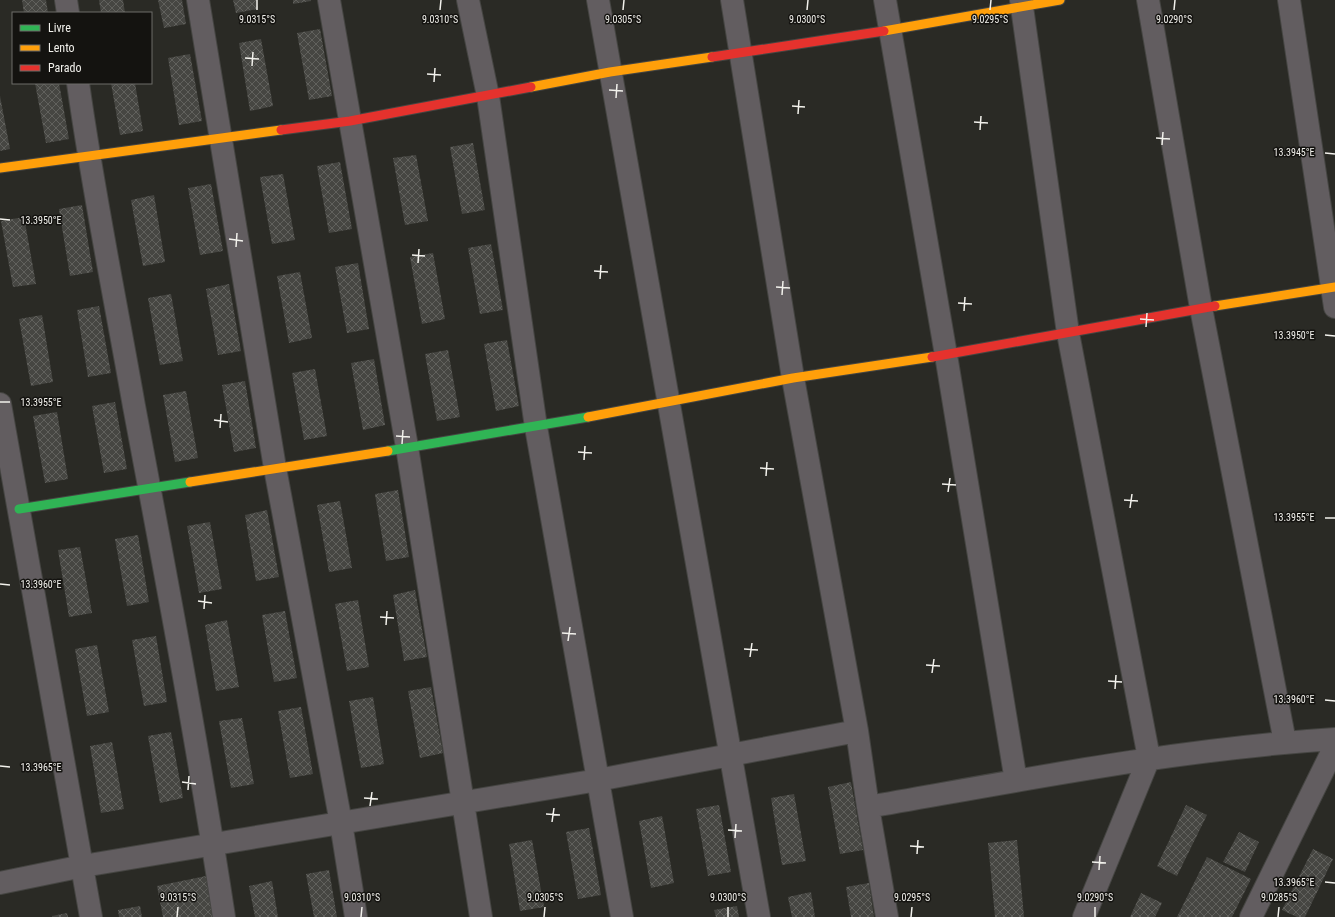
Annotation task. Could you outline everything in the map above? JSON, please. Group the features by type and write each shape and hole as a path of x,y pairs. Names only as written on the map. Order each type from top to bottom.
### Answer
{"street":[{"path":"66,0 68,12"},
{"path":"198,0 222,136 275,468 341,822 356,917"},
{"path":"329,0 407,447 481,917"},
{"path":"468,0 488,96 536,427 622,917"},
{"path":"598,0 668,401 732,754 759,917"},
{"path":"732,0 793,378 857,730 868,807 887,917"},
{"path":"885,0 946,354 1016,781"},
{"path":"0,168 222,136 350,121 610,72 890,30 1021,3 1060,0"},
{"path":"1148,0 1201,308 1285,742"},
{"path":"19,510 536,427 793,378 946,354 1201,308 1334,294 1289,0"},
{"path":"1021,3 1068,333 1149,758 1084,917"},
{"path":"78,84 88,155 150,488 213,846 224,917"},
{"path":"0,404 91,917"},
{"path":"0,882 83,866 213,846 341,822 462,804 598,780 857,730"},
{"path":"868,807 1149,758 1285,742 1335,739"},
{"path":"1251,917 1335,746"}],"building":[{"path":"22,0 46,0 48,12 24,12"},
{"path":"99,0 123,0 125,12 101,12"},
{"path":"158,0 182,0 186,24 164,28"},
{"path":"233,0 257,0 258,9 236,13"},
{"path":"293,0 311,0 311,1 293,4"},
{"path":"320,29 332,96 309,100 297,33"},
{"path":"261,39 273,106 250,111 239,43"},
{"path":"190,54 202,121 179,125 168,58"},
{"path":"35,84 59,84 69,139 46,143"},
{"path":"111,84 135,84 143,131 120,135"},
{"path":"0,96 10,149 0,151"},
{"path":"473,143 485,210 462,214 450,147"},
{"path":"416,155 428,221 405,225 393,158"},
{"path":"340,162 352,229 329,233 317,166"},
{"path":"283,174 295,240 272,244 260,177"},
{"path":"211,184 223,251 200,255 188,188"},
{"path":"154,195 165,262 143,266 131,200"},
{"path":"82,205 93,272 70,276 59,209"},
{"path":"24,217 36,284 13,287 1,221"},
{"path":"491,244 503,310 480,314 468,248"},
{"path":"433,253 445,319 422,324 410,257"},
{"path":"358,263 369,329 347,333 335,267"},
{"path":"300,272 312,338 289,343 277,276"},
{"path":"229,284 241,351 218,355 206,289"},
{"path":"171,294 183,361 160,365 148,298"},
{"path":"99,306 111,373 88,377 77,310"},
{"path":"42,315 53,382 31,386 19,319"},
{"path":"507,340 519,406 496,411 484,344"},
{"path":"448,350 460,417 437,421 425,354"},
{"path":"374,359 385,425 363,430 351,363"},
{"path":"315,369 327,436 304,440 292,373"},
{"path":"245,381 256,448 234,452 222,385"},
{"path":"186,391 198,458 175,462 163,395"},
{"path":"115,402 127,469 104,473 92,406"},
{"path":"57,412 68,479 45,483 33,416"},
{"path":"398,490 409,557 386,561 375,494"},
{"path":"340,501 352,568 329,572 317,505"},
{"path":"267,510 279,577 256,581 245,515"},
{"path":"210,522 222,589 199,593 187,526"},
{"path":"138,535 149,602 127,606 115,539"},
{"path":"80,547 92,613 69,617 58,550"},
{"path":"415,590 427,657 404,661 393,595"},
{"path":"358,600 369,667 347,671 335,604"},
{"path":"285,611 297,678 274,682 262,615"},
{"path":"227,620 239,687 216,691 205,625"},
{"path":"156,636 167,702 144,706 132,640"},
{"path":"97,645 109,712 87,716 75,649"},
{"path":"431,687 443,753 420,758 408,691"},
{"path":"373,697 384,764 361,768 349,701"},
{"path":"301,707 313,774 290,778 278,711"},
{"path":"242,718 254,784 231,788 219,721"},
{"path":"171,732 183,798 160,803 148,736"},
{"path":"112,742 124,809 101,813 90,746"},
{"path":"851,782 863,850 840,854 828,787"},
{"path":"794,794 806,861 782,865 771,798"},
{"path":"719,805 731,872 708,876 696,809"},
{"path":"1186,805 1207,815 1177,876 1157,866"},
{"path":"662,816 674,883 651,888 639,821"},
{"path":"589,828 601,895 578,899 566,832"},
{"path":"1239,832 1259,842 1245,872 1223,862"},
{"path":"532,840 544,907 520,911 509,844"},
{"path":"1017,840 1024,917 995,917 988,843"},
{"path":"1313,849 1333,859 1305,917 1297,917 1282,910"},
{"path":"1207,857 1251,879 1232,917 1177,917"},
{"path":"329,870 337,917 314,917 306,874"},
{"path":"206,876 214,917 163,917 157,886"},
{"path":"272,881 278,917 255,917 249,886"},
{"path":"869,883 874,917 851,917 846,887"},
{"path":"811,892 815,917 792,917 788,897"},
{"path":"1141,893 1162,903 1155,917 1130,917"},
{"path":"140,906 142,917 119,917 118,910"},
{"path":"737,906 739,917 716,917 714,910"},
{"path":"67,913 68,917 52,916"}],"traffic: fast":[{"path":"388,451 588,417"},
{"path":"19,509 190,482"}],"traffic: slow":[{"path":"884,31 1060,0"},
{"path":"531,87 610,72 712,57"},
{"path":"0,168 281,130"},
{"path":"1215,306 1335,287"},
{"path":"588,417 793,378 932,357"},
{"path":"190,482 388,451"}],"traffic: jam":[{"path":"712,57 884,31"},
{"path":"281,130 350,121 531,87"},
{"path":"932,357 1215,306"}]}
